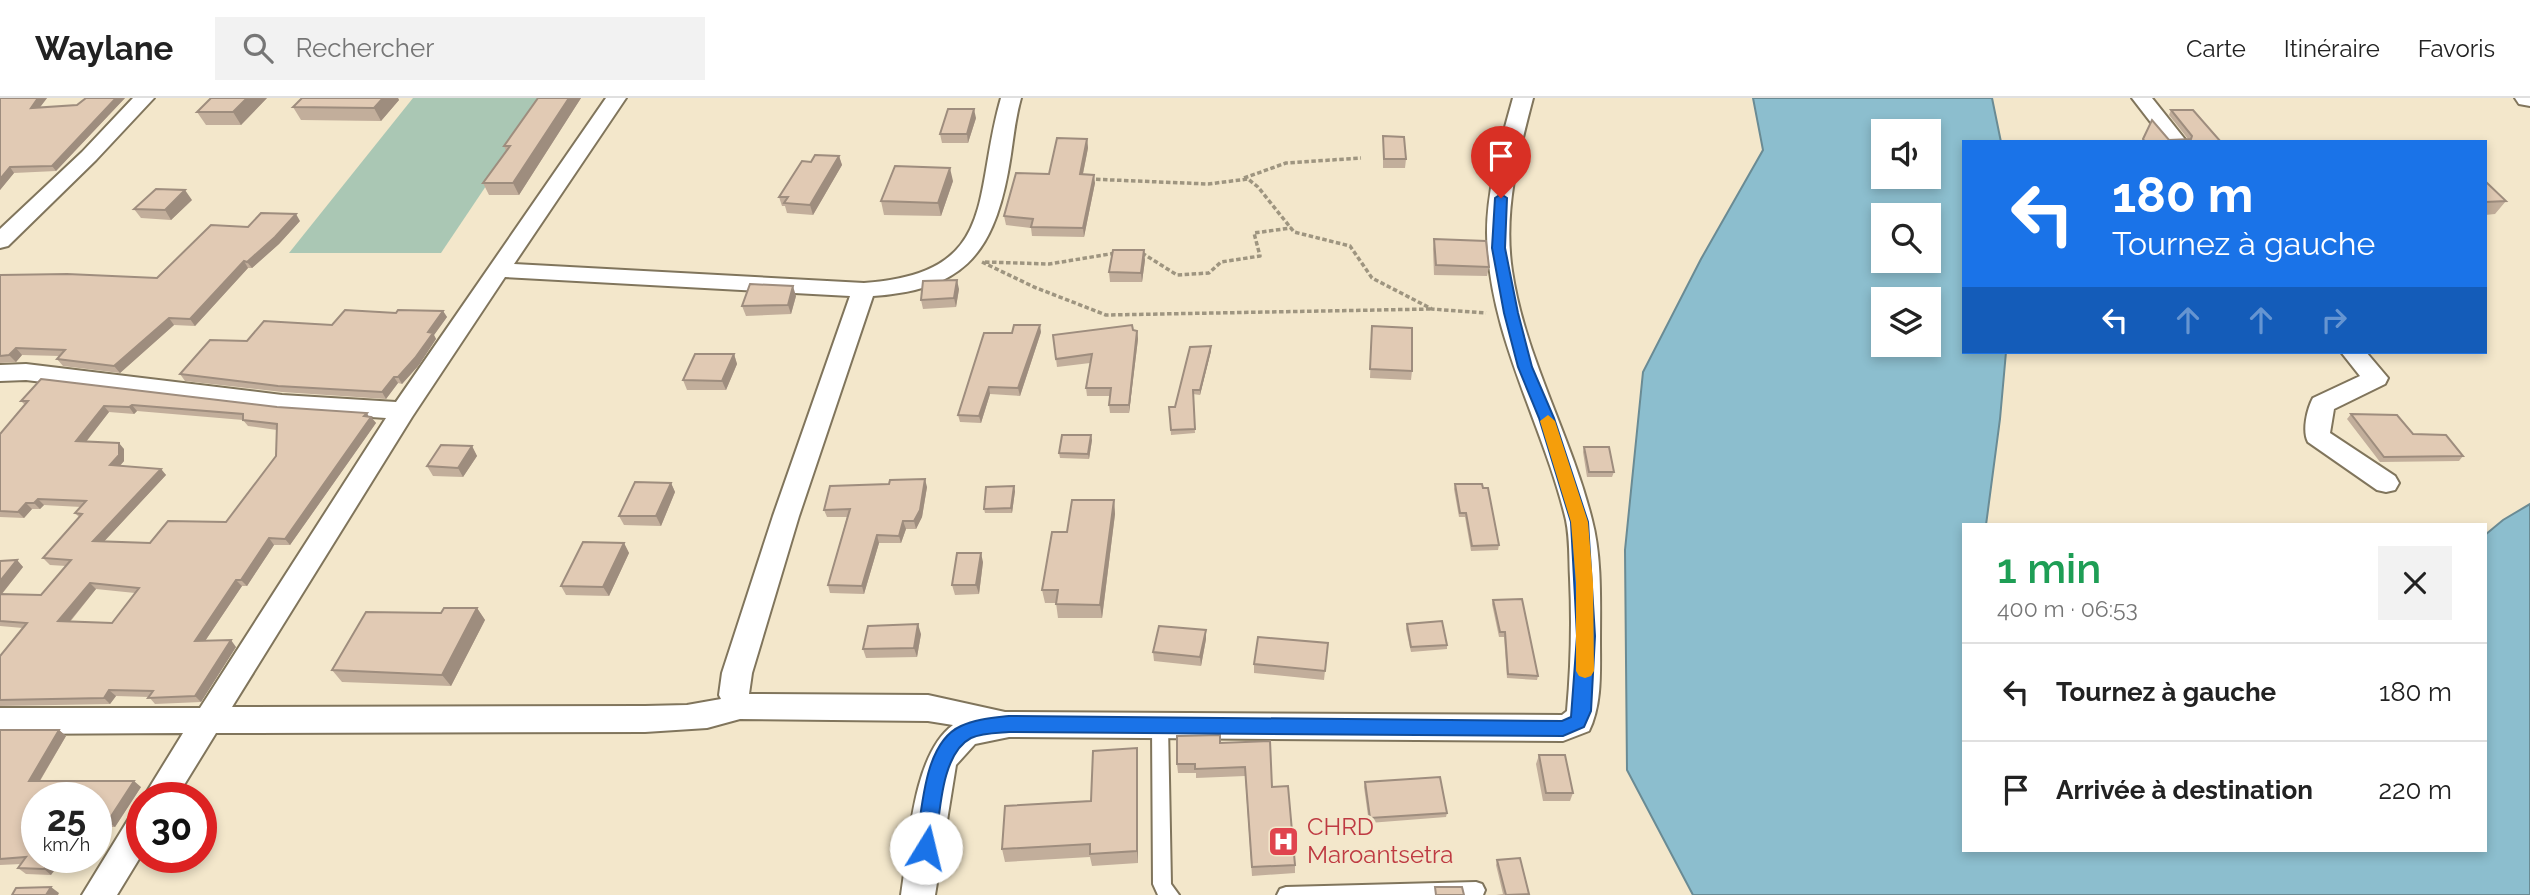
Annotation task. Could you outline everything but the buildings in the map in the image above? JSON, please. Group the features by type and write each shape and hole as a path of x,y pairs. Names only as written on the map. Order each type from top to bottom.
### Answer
{"street":[{"path":"0,241 89,156 144,98"},
{"path":"169,782 403,411 616,98"},
{"path":"498,270 864,290 897,289 921,283 972,260 972,248 998,175 1002,134 1011,98"},
{"path":"918,895 937,772 943,755 965,732 1009,724 1563,728 1578,722 1582,711 1586,636 1580,522 1547,418 1525,367 1511,313 1499,248 1499,212 1512,138 1523,98"},
{"path":"2142,98 2175,140"},
{"path":"739,706 734,695 737,673 786,516 864,290"},
{"path":"2355,354 2376,378 2322,404 2317,436 2386,483"},
{"path":"0,373 26,372 282,403 403,411"},
{"path":"0,721 603,719 717,713 739,706 928,708 1009,724"},
{"path":"99,895 126,851"}],"lane":[{"path":"1160,725 1162,884 1166,894 1170,895"},
{"path":"1286,895 1476,890"}],"path":[{"path":"1077,179 1208,184 1244,179 1255,173 1299,162 1361,158"},
{"path":"1244,179 1258,187 1290,228 1302,236 1350,246 1355,249 1366,273 1432,309"},
{"path":"1131,253 1141,253 1177,275 1209,273 1221,262 1260,256 1254,233 1290,228"},
{"path":"972,260 1049,264 1121,253"},
{"path":"972,260 1106,315 1432,309 1511,313"}],"green space":[{"path":"413,98 545,98 441,253 289,253"}],"water":[{"path":"1753,98 1992,98 2001,140 1962,140 1962,354 2006,354 1986,523 1962,523 1962,852 2487,852 2487,533 2530,504 2530,895 1693,895 1627,770 1625,550 1643,372 1701,259 1763,150"}],"slow traffic":[{"path":"1548,421 1580,522 1586,636 1585,671"}],"place":[{"name":"CHRD Maroantsetra","path":"1284,841"}],"route":[{"path":"926,848 937,772 943,755 965,732 986,726 1563,728 1578,722 1582,711 1586,636 1580,522 1547,418 1525,367 1511,313 1499,248 1501,198"}]}
